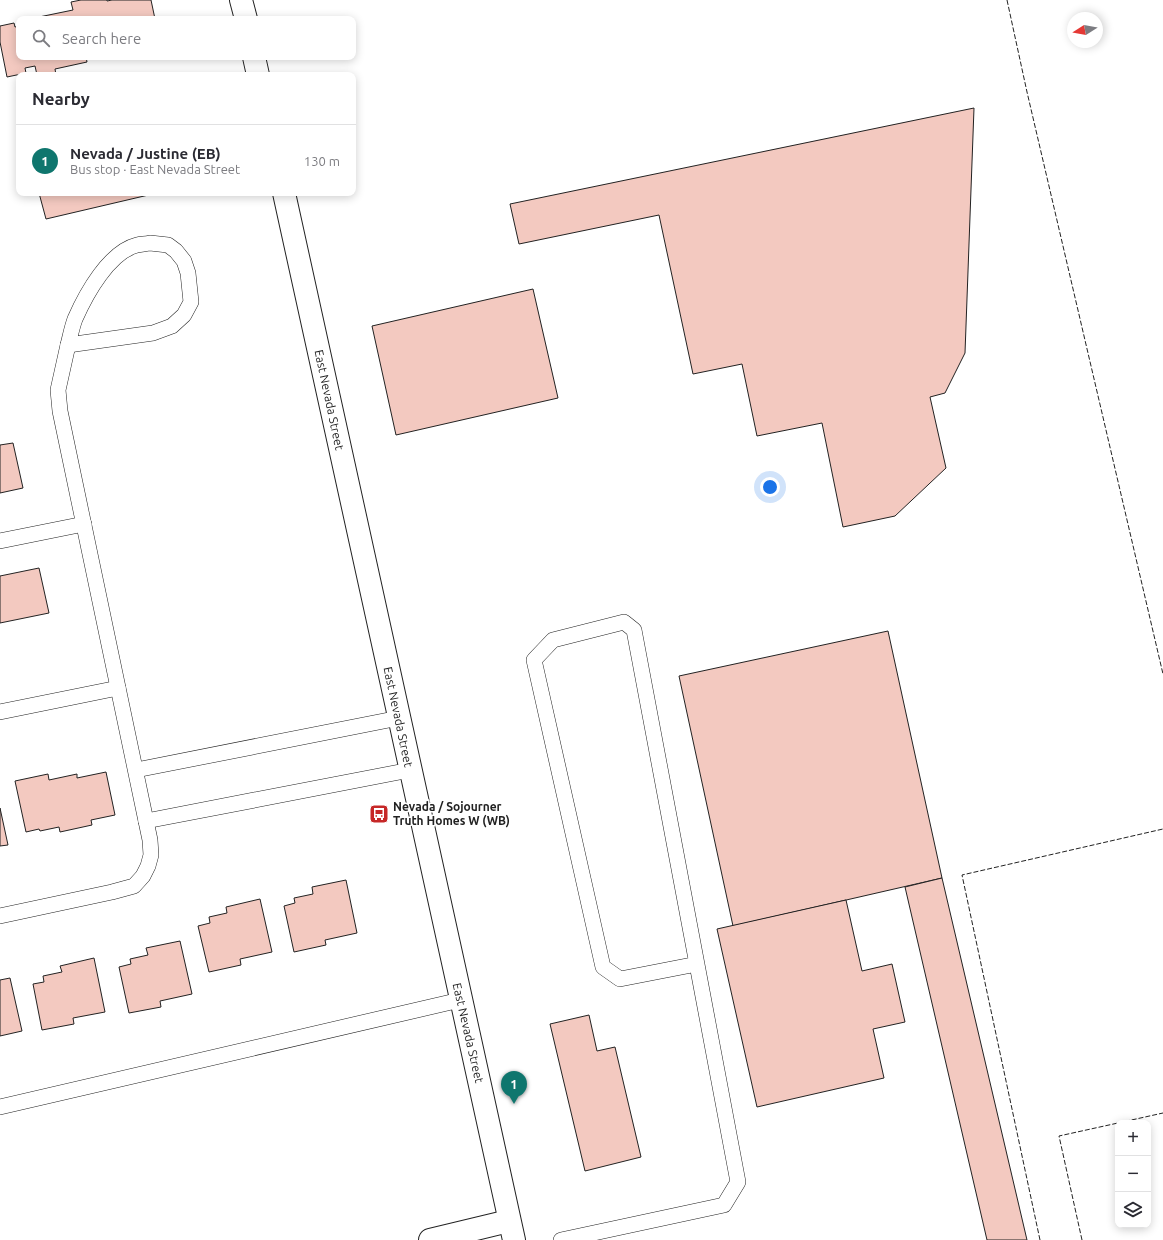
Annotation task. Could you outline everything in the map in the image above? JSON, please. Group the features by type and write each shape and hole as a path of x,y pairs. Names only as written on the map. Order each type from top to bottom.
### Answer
{"street":[{"path":"242,0 245,16"},
{"path":"255,60 257,72"},
{"name":"East Nevada Street","path":"285,196 460,1000 512,1230"},
{"path":"430,1240 512,1230"}],"lane":[{"path":"0,916 134,886 143,876 151,855 150,840 136,770 60,411 58,390 68,345 75,319 97,277 108,264 136,245 150,243 168,245 176,251 184,262 188,273 191,302 184,315 172,326 154,333 68,345"},
{"path":"0,541 84,524"},
{"path":"561,1240 724,1205 738,1182 697,964 634,630 624,622 552,640 534,660 603,967 620,979 697,964"},
{"path":"0,712 118,688"},
{"path":"136,770 399,718"},
{"path":"146,821 410,770"},
{"path":"0,1107 460,1000"}],"building":[{"path":"81,0 151,0 154,16 44,16 73,10 71,2"},
{"path":"14,23 16,27 16,60 87,60 87,62 55,69 56,72 36,72 35,66 25,68 26,72 16,72 16,75 7,77 0,42 0,26"},
{"path":"974,108 965,353 945,393 930,397 946,468 895,516 843,527 822,423 757,436 742,364 693,374 659,215 519,244 510,204"},
{"path":"40,196 144,196 46,219"},
{"path":"533,289 558,398 396,435 372,326"},
{"path":"13,443 23,488 0,493 0,445"},
{"path":"39,568 49,613 0,623 0,576"},
{"path":"888,631 942,878 733,926 679,676"},
{"path":"106,772 115,815 91,820 92,825 60,832 59,827 26,832 15,781 48,774 49,780 77,774 77,778"},
{"path":"0,808 8,845 0,846"},
{"path":"942,878 1027,1240 987,1240 905,887"},
{"path":"346,880 357,933 325,940 326,945 294,952 284,906 295,903 294,898 313,894 312,887"},
{"path":"260,899 272,952 240,959 241,965 209,972 198,926 210,923 209,917 227,913 226,907"},
{"path":"846,900 862,971 892,964 905,1022 873,1029 884,1078 757,1107 717,929"},
{"path":"180,941 192,994 160,1001 161,1007 129,1013 119,967 131,964 130,959 148,955 146,948"},
{"path":"94,958 105,1012 73,1018 74,1024 42,1030 33,984 44,982 43,976 62,972 60,966"},
{"path":"10,978 22,1031 0,1036 0,980"},
{"path":"589,1015 597,1051 615,1047 641,1157 585,1171 550,1024"}],"fence":[{"path":"1007,0 1027,92 1163,674"},
{"path":"1040,1240 962,875 1163,829"},
{"path":"1132,1120 1163,1113"},
{"path":"1082,1240 1059,1136 1115,1124"}],"place":[{"name":"Nevada / Sojourner Truth Homes W (WB)","path":"379,814"},
{"name":"Nevada / Justine (EB)","path":"514,1104"}]}
